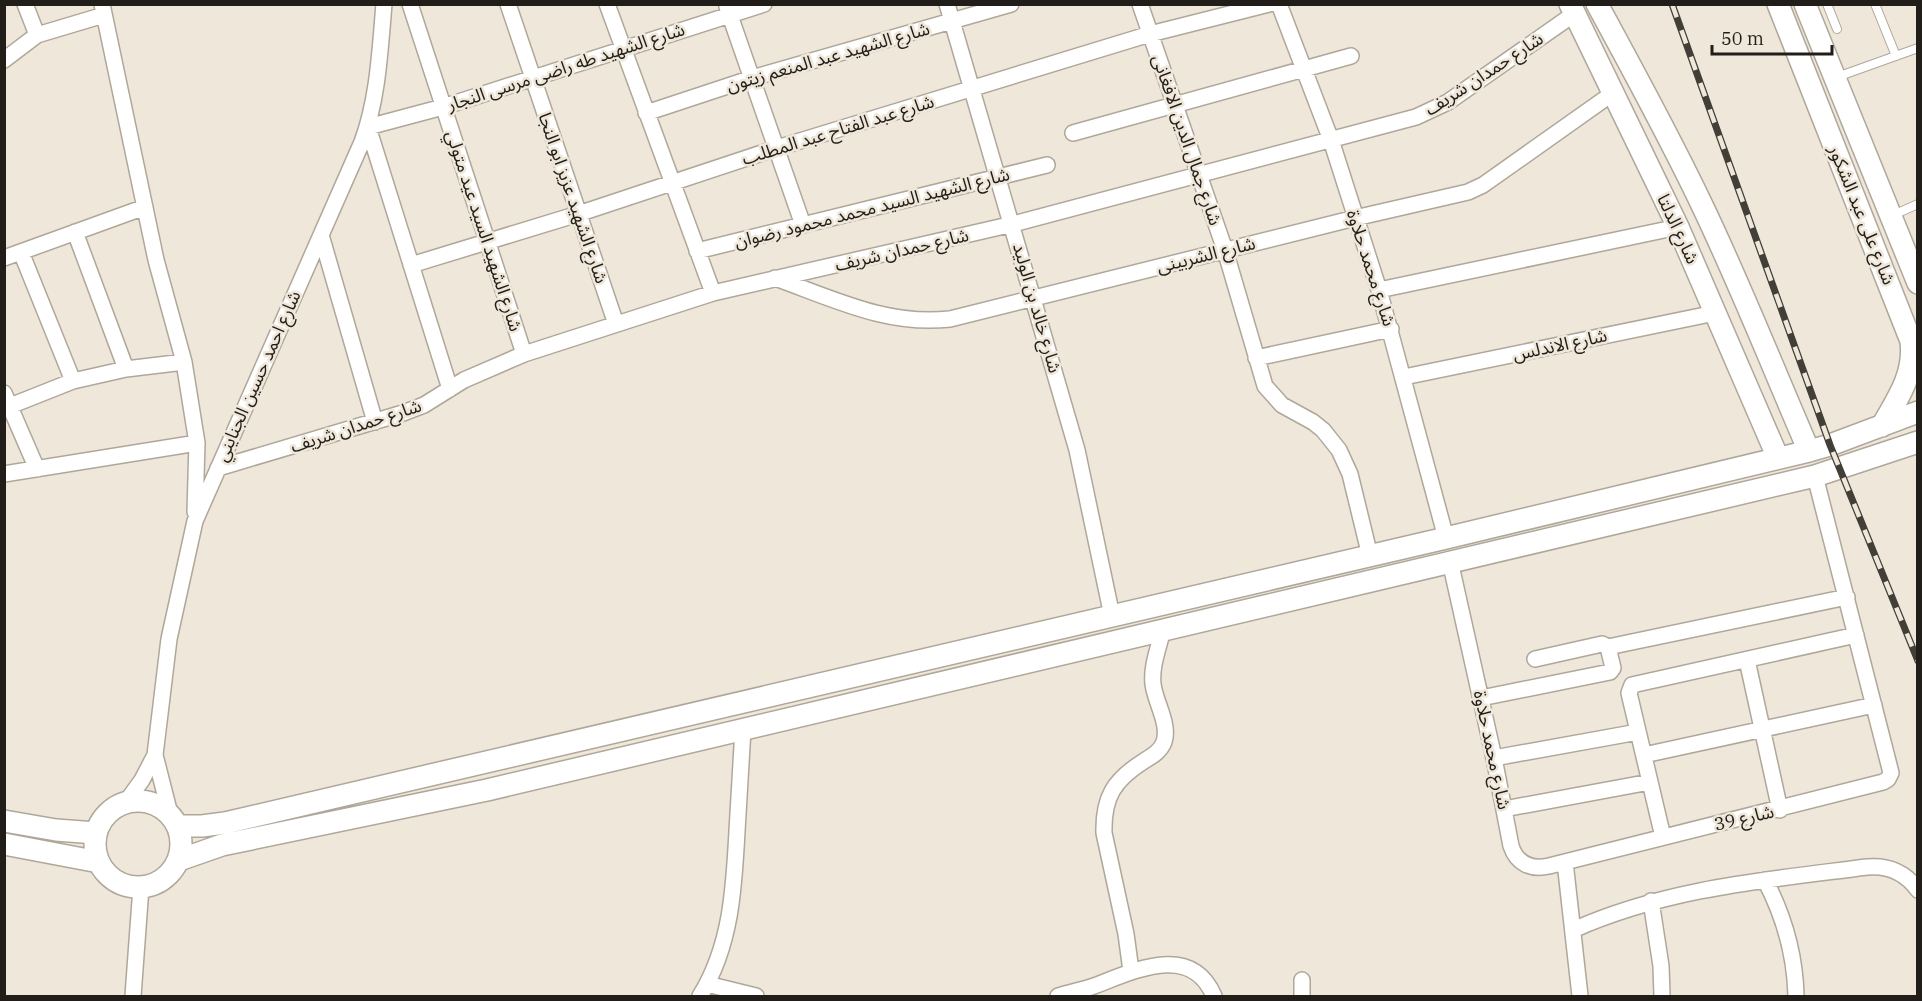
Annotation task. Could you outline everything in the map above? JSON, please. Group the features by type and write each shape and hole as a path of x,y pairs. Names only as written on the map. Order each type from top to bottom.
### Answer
{"main road":[{"name":"شارع الدلتا","path":"1597,4 1686,172 1731,268 1809,451"},
{"name":"شارع على عبد الشكور","path":"1778,4 1911,341 1915,363 1882,426"},
{"name":"شارع على عبد الشكور","path":"1805,4 1917,283"},
{"name":"شارع الدلتا","path":"1572,9 1678,227 1778,458"},
{"path":"1734,354 1762,340"},
{"path":"174,820 202,826 225,823 1370,556 1809,451 1917,412"},
{"path":"179,860 222,845 487,790 1815,476 1912,449"},
{"path":"1189,598 1195,622"},
{"path":"145,801 163,808 174,820 182,843 179,860 174,869 160,882 141,887 121,883 112,878 99,862 95,848 96,833 99,824 110,810 126,802 145,801"},
{"path":"4,822 96,833"},
{"path":"4,844 99,862"}],"street":[{"path":"26,4 37,35"},
{"name":"شارع احمد حسين الجنايني","path":"126,802 142,780 155,755 169,639 195,521 346,182 368,127 384,4"},
{"name":"شارع الشهيد السيد عيد متولي","path":"410,4 524,354"},
{"name":"شارع الشهيد عزيز ابو النجا","path":"508,4 616,324"},
{"path":"606,4 713,293"},
{"name":"شارع الشهيد طه راضى مرسى النجار","path":"368,127 443,107 623,51 728,9 764,4"},
{"name":"شارع خالد بن الوليد","path":"947,4 1077,450 1112,616"},
{"name":"شارع الشهيد عبد المنعم زيتون","path":"646,113 752,78 1011,4"},
{"name":"شارع جمال الدين الافغانى","path":"1140,4 1225,250 1265,386 1275,400 1323,430 1339,450 1350,474 1370,556"},
{"name":"شارع عبد الفتاح عبد المطلب","path":"411,265 972,88 1150,34 1269,4"},
{"name":"شارع محمد حلاوة","path":"1279,4 1330,140 1380,290 1446,538"},
{"path":"728,9 803,225"},
{"name":"شارع حمدان شريف","path":"218,468 375,422 424,405 464,380 524,354 713,293 1012,224 1399,123 1448,102 1572,9"},
{"path":"4,60 37,35 103,10 156,260 184,362 197,443 195,521"},
{"path":"1073,133 1352,56"},
{"name":"شارع الشربينى","path":"775,278 878,315 914,321 950,320 1476,189 1613,93"},
{"path":"368,127 450,389"},
{"name":"شارع الشهيد السيد محمد محمود رضوان","path":"697,251 1047,165"},
{"path":"4,258 145,207"},
{"path":"1380,290 1678,227"},
{"path":"75,232 126,369"},
{"path":"321,235 375,422"},
{"path":"21,252 73,381"},
{"name":"شارع الاندلس","path":"1404,377 1715,313"},
{"path":"1256,358 1391,329"},
{"path":"37,469 7,399 126,369 184,362"},
{"path":"4,474 197,443"},
{"path":"1644,755 1874,705 1815,476"},
{"name":"شارع محمد حلاوة","path":"1450,561 1514,854 1525,865"},
{"path":"1534,659 1602,644 1608,647 1847,597"},
{"path":"1130,966 1104,833 1104,820 1106,807 1117,783 1125,773 1159,750 1165,739 1165,727 1153,676 1163,629"},
{"path":"1663,837 1629,693 1632,685 1856,635"},
{"path":"1481,698 1611,672 1608,647"},
{"path":"1747,660 1780,810"},
{"name":"شارع 39","path":"1525,865 1541,868 1780,810 1888,779 1891,773 1874,705"},
{"path":"743,729 733,896 719,956 703,990 756,996"},
{"path":"1494,758 1638,732"},
{"name":"شارع احمد حسين الجنايني","path":"155,755 174,820"},
{"path":"1504,809 1650,782"},
{"path":"1565,862 1580,996"},
{"path":"1573,930 1651,901 1698,890 1876,866 1902,873 1917,890"},
{"path":"1765,880 1783,917 1789,936 1796,996"},
{"path":"133,996 141,887"},
{"path":"1651,901 1662,996"},
{"path":"1058,996 1090,987 1130,966 1163,965 1181,966 1198,974 1214,996"},
{"path":"1302,980 1302,996"}],"lane":[{"path":"1827,4 1837,29"},
{"path":"1875,4 1896,56"},
{"path":"1833,78 1917,48"},
{"path":"1890,216 1917,204"}],"railway":[{"path":"1672,4 1830,445 1918,661"}]}
